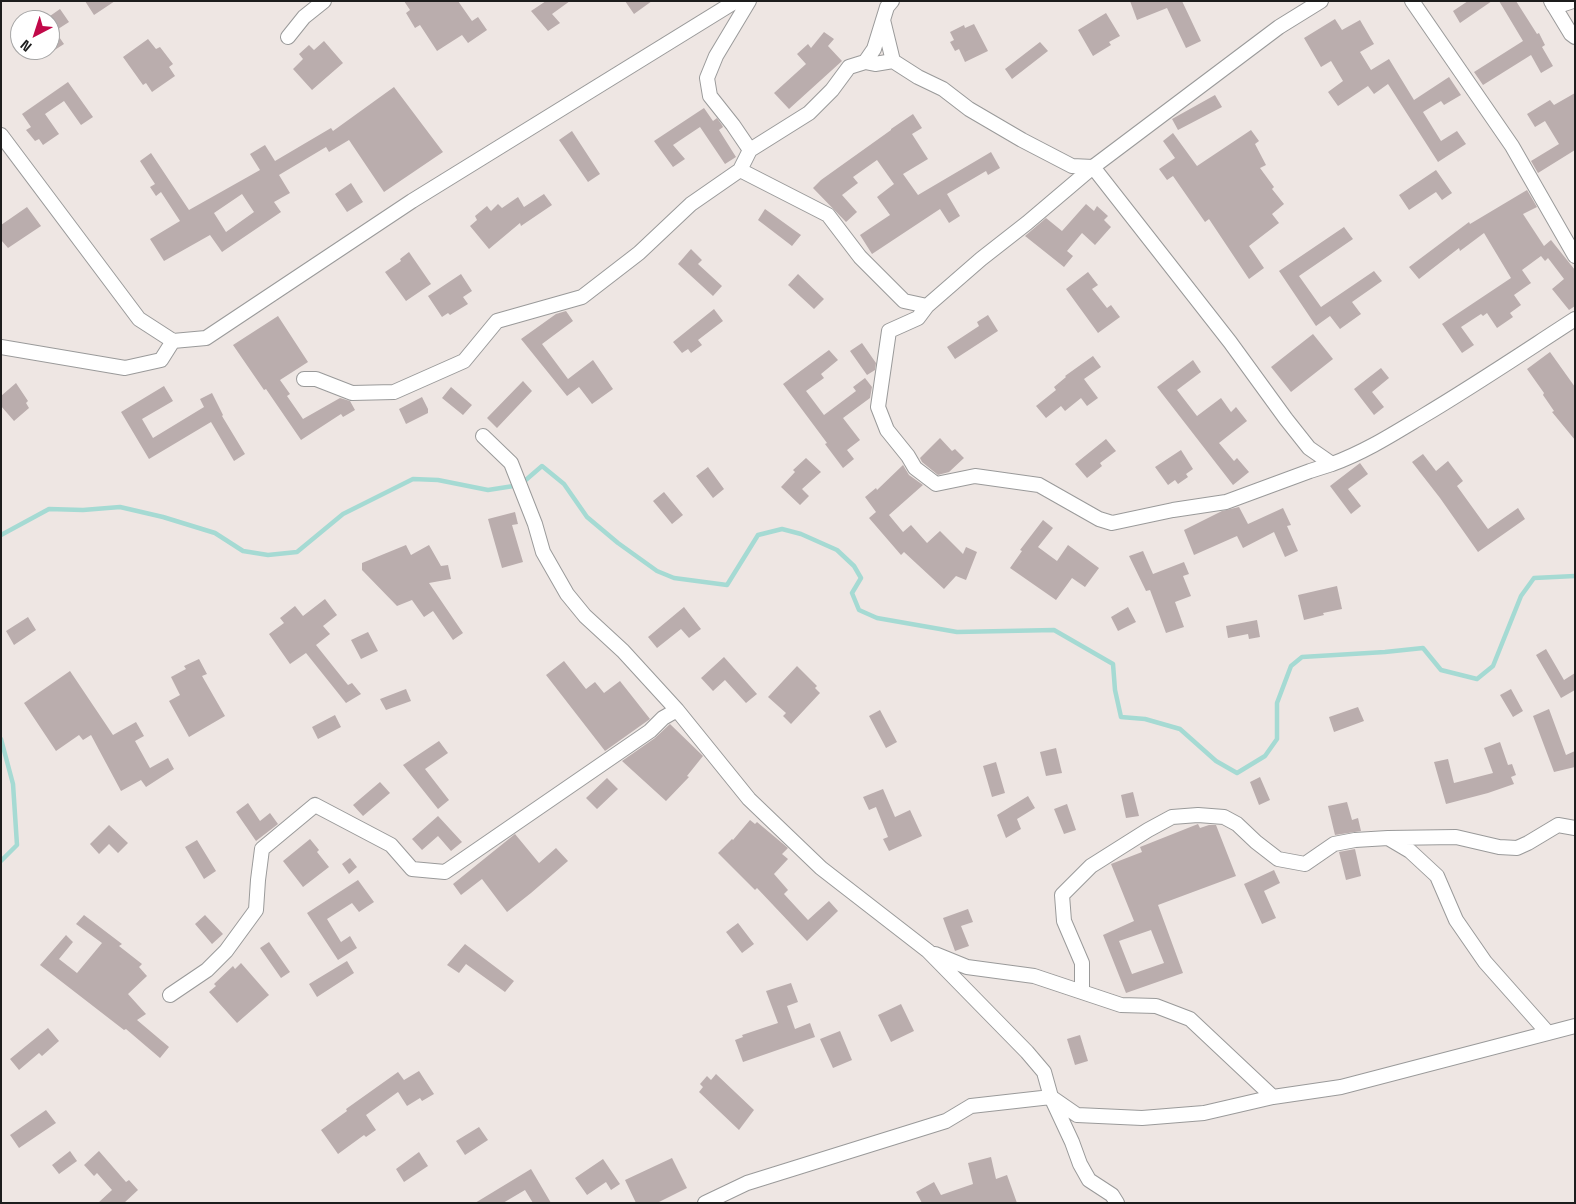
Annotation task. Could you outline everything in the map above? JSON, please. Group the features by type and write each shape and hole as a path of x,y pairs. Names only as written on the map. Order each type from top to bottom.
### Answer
{"street":[{"path":"288,37 304,17 324,1"},
{"path":"1,135 138,319 173,341 206,338 412,201 736,1"},
{"path":"749,1 716,56 707,78 710,96 734,125 750,150"},
{"path":"865,62 874,49 887,8 892,1"},
{"path":"1321,1 1279,27 1093,168 981,259 927,306 918,318 889,331 878,407 887,430 915,468 936,484 975,476 1040,485 1099,519 1112,523 1173,510 1226,502 1359,454 1468,389 1575,320"},
{"path":"1412,1 1512,146 1575,256"},
{"path":"1552,3 1561,5 1573,1"},
{"path":"1552,3 1571,34 1575,37"},
{"path":"883,20 893,61"},
{"path":"874,49 918,77 943,89 969,109 1022,140 1072,166 1093,168 1230,342 1308,448 1332,464"},
{"path":"304,379 316,379 352,393 394,392 464,360 497,321 582,297 639,253 692,204 740,170 750,150 809,113 832,90 849,67 865,62 875,64 893,61"},
{"path":"740,170 828,215 860,257 904,301 927,306"},
{"path":"1,347 125,368 160,360 173,341"},
{"path":"483,436 511,463 535,524 542,552 567,594 585,616 623,651 676,710 749,799 770,820 821,868 928,951 1027,1052 1044,1072 1051,1097 1080,1164 1089,1180 1112,1195 1117,1203"},
{"path":"170,994 207,970 240,933 256,910 262,849 315,804 391,846 412,869 445,872 642,737 663,718 676,710"},
{"path":"1082,991 1082,963 1064,921 1062,895 1091,866 1172,817 1198,815 1224,818 1237,824 1278,859 1305,864 1334,844 1355,840 1456,837 1499,847 1517,848 1558,824 1575,828"},
{"path":"1388,838 1410,851 1437,876 1456,920 1485,962 1548,1033"},
{"path":"928,951 967,968 1034,976 1121,1005 1156,1006 1190,1019 1272,1096"},
{"path":"705,1203 747,1183 946,1121 971,1106 1051,1097 1077,1116 1142,1118 1204,1113 1272,1096 1341,1087 1575,1026"}],"building":[{"path":"85,1 115,1 94,15"},
{"path":"404,1 458,1 472,21 478,17 487,30 468,43 462,35 437,51 420,25 415,28 406,13 410,10"},
{"path":"546,1 570,1 552,14 560,23 548,31 531,11"},
{"path":"625,1 652,1 634,14"},
{"path":"1130,1 1182,1 1201,41 1186,48 1167,8 1137,20"},
{"path":"1468,1 1492,1 1460,23 1453,11"},
{"path":"1499,1 1516,1 1537,34 1539,33 1545,45 1542,47 1553,66 1541,73 1531,55 1483,85 1474,72 1523,41"},
{"path":"60,9 69,22 60,28 60,10"},
{"path":"1106,13 1120,36 1109,42 1111,45 1093,56 1078,30"},
{"path":"1335,19 1342,30 1360,20 1374,44 1360,52 1371,70 1389,59 1414,100 1449,77 1461,95 1444,105 1441,101 1423,112 1441,141 1457,131 1466,144 1438,162 1388,84 1374,94 1368,86 1338,106 1328,92 1343,81 1331,61 1321,67 1304,38"},
{"path":"974,24 988,51 965,62 959,49 955,51 950,42 954,40 950,32 964,25 965,28"},
{"path":"824,32 834,39 828,46 842,61 789,109 774,93 806,64 797,54 808,44 811,48"},
{"path":"60,38 64,44 60,47"},
{"path":"148,39 156,49 160,47 173,64 169,67 175,76 152,92 146,83 143,85 123,57"},
{"path":"324,41 343,63 312,90 293,69 303,59 299,54 309,45 314,50"},
{"path":"1040,42 1048,51 1012,79 1005,69"},
{"path":"68,82 93,117 81,125 64,101 45,114 59,134 43,145 39,139 35,141 26,130 31,127 22,114"},
{"path":"394,87 443,152 384,192 349,140 329,152 326,147 279,175 290,193 274,202 281,212 222,252 210,235 164,261 150,239 180,221 161,192 156,196 150,187 155,184 140,161 151,153 189,210 260,170 250,154 265,145 275,161 331,128 333,131","holes":["242,194 254,212 226,232 214,213"]},
{"path":"1575,93 1575,150 1538,173 1531,161 1559,144 1545,121 1535,127 1527,114 1550,100 1554,105"},
{"path":"1215,95 1222,107 1178,130 1172,119"},
{"path":"704,108 713,121 717,118 722,125 723,127 719,130 736,157 725,164 700,127 673,145 685,159 673,167 654,141"},
{"path":"913,114 922,128 912,134 928,159 903,174 918,195 991,152 1000,168 988,175 986,171 947,194 960,216 949,223 940,209 872,254 860,235 890,215 877,197 894,184 877,160 853,177 858,183 842,195 857,212 846,222 813,188 821,180"},
{"path":"1251,130 1259,141 1255,144 1266,165 1260,168 1274,187 1272,189 1284,204 1272,214 1279,223 1249,246 1264,268 1249,279 1209,219 1205,222 1173,176 1167,180 1159,169 1175,158 1163,141 1173,133 1197,166"},
{"path":"572,131 600,174 588,182 559,140"},
{"path":"1436,170 1452,193 1442,200 1436,192 1409,210 1399,195"},
{"path":"351,183 363,202 347,212 335,194"},
{"path":"1527,190 1537,207 1523,214 1544,246 1551,240 1575,270 1575,306 1569,310 1552,289 1564,279 1548,258 1545,261 1541,256 1522,270 1531,283 1514,295 1521,305 1510,313 1513,317 1497,328 1487,313 1483,316 1481,314 1461,327 1474,345 1462,353 1442,324 1511,278 1484,233 1460,251 1459,248 1419,279 1409,267 1469,222 1470,224"},
{"path":"544,194 552,205 521,226 520,223 489,249 470,226 477,220 475,216 487,206 491,211 498,204 502,208 518,197 524,207"},
{"path":"1086,204 1094,211 1097,206 1108,216 1104,220 1111,227 1095,245 1082,233 1067,251 1073,256 1064,267 1025,236 1046,218 1062,231"},
{"path":"27,207 41,226 8,248 1,240 1,225"},
{"path":"765,209 801,235 792,246 758,220"},
{"path":"1344,227 1353,239 1299,276 1321,307 1374,271 1382,281 1352,302 1361,314 1340,329 1330,316 1316,326 1279,271"},
{"path":"691,249 702,260 698,264 722,286 713,296 678,264"},
{"path":"409,252 431,284 406,301 385,272 401,261 400,259"},
{"path":"1088,272 1098,285 1092,289 1107,308 1111,305 1120,317 1098,333 1066,289"},
{"path":"461,274 472,291 463,297 468,304 450,315 448,313 442,317 428,296"},
{"path":"798,274 824,299 814,309 788,285"},
{"path":"714,309 723,321 698,340 702,345 691,353 688,349 682,353 673,342"},
{"path":"566,311 573,321 542,344 568,379 593,360 613,389 592,404 579,387 567,396 521,339 556,314"},
{"path":"988,315 998,331 955,359 947,347 979,326 977,322"},
{"path":"278,316 308,362 280,380 290,394 287,396 303,419 340,398 350,401 355,410 343,417 341,414 301,440 233,345"},
{"path":"1313,334 1333,359 1291,392 1271,367"},
{"path":"862,343 876,363 875,370 867,375 850,351"},
{"path":"829,350 838,360 821,374 824,378 806,391 824,415 856,391 853,387 865,378 872,387 870,398 843,418 860,440 847,450 854,459 843,468 825,444 827,443 783,384"},
{"path":"1550,352 1575,387 1575,440 1552,412 1554,411 1543,395 1544,393 1527,369"},
{"path":"1093,356 1101,367 1084,379 1098,398 1087,406 1081,398 1065,411 1061,406 1046,418 1036,406 1056,390 1054,387 1065,376"},
{"path":"1193,360 1201,372 1177,390 1197,416 1221,398 1231,412 1236,407 1247,421 1219,443 1234,461 1237,458 1249,472 1233,485 1157,387"},
{"path":"1381,368 1389,378 1372,392 1384,407 1374,415 1354,389"},
{"path":"523,381 532,391 497,428 487,418"},
{"path":"16,383 28,401 26,403 29,408 14,421 1,406 1,396"},
{"path":"164,386 173,401 142,419 153,438 204,407 200,399 212,393 222,416 245,454 234,461 211,422 149,459 121,412"},
{"path":"451,387 472,405 463,415 442,398"},
{"path":"422,397 428,413 406,424 399,409"},
{"path":"940,438 952,451 955,449 964,458 949,472 938,475 922,462 920,458"},
{"path":"1106,439 1116,451 1100,463 1102,466 1087,478 1075,464"},
{"path":"1181,450 1193,469 1186,474 1188,477 1178,484 1175,480 1168,485 1155,467"},
{"path":"1423,454 1436,471 1448,461 1463,481 1457,486 1488,529 1518,508 1525,519 1478,552 1412,462"},
{"path":"806,458 821,472 802,489 809,496 800,505 781,487 795,472 793,470"},
{"path":"1360,463 1368,474 1348,489 1361,506 1351,514 1330,486"},
{"path":"903,465 909,475 923,485 889,515 903,532 911,525 927,543 940,531 963,554 966,547 977,552 966,580 956,576 944,589 904,552 901,555 869,518 876,512 865,497 876,488 877,490"},
{"path":"708,467 724,489 713,498 696,476"},
{"path":"664,492 683,515 672,524 653,501"},
{"path":"1239,507 1248,524 1283,508 1291,525 1287,526 1298,551 1285,557 1274,532 1243,548 1237,536 1194,555 1184,530 1222,511"},
{"path":"515,512 518,524 512,525 523,562 502,568 488,519"},
{"path":"1043,520 1053,528 1038,547 1057,561 1068,545 1099,568 1085,587 1072,578 1056,600 1010,568 1022,551 1020,550"},
{"path":"406,545 411,555 429,545 441,566 448,565 451,579 429,583 463,633 453,640 433,611 424,617 412,600 397,606 362,570 362,563"},
{"path":"1143,551 1153,574 1184,562 1189,574 1183,576 1191,596 1175,602 1184,627 1166,633 1150,590 1146,591 1129,556"},
{"path":"1337,586 1342,609 1304,620 1298,595"},
{"path":"325,599 337,615 323,626 330,634 316,645 348,685 352,683 361,694 346,703 306,653 290,664 269,634 284,623 280,618 295,606 303,616"},
{"path":"684,607 701,629 689,638 681,629 657,648 648,637"},
{"path":"1128,607 1136,622 1118,631 1111,617"},
{"path":"28,617 36,630 14,645 6,631"},
{"path":"1257,620 1260,637 1249,639 1248,634 1228,638 1226,626"},
{"path":"368,632 378,651 361,659 351,640"},
{"path":"1546,649 1564,680 1575,673 1575,690 1561,698 1536,655"},
{"path":"724,657 757,694 746,703 725,680 713,691 701,678"},
{"path":"199,659 207,674 202,676 225,716 189,737 169,701 180,695 171,677 186,669 184,666"},
{"path":"564,661 586,689 595,682 604,693 620,681 650,719 605,751 546,675"},
{"path":"797,666 817,686 815,688 820,693 791,724 783,716 786,713 768,697"},
{"path":"70,671 113,735 136,722 144,736 135,741 150,768 168,758 174,769 146,787 141,780 121,791 91,735 83,740 79,735 56,751 24,703"},
{"path":"406,689 411,701 386,710 380,699"},
{"path":"1511,689 1523,711 1513,717 1500,695"},
{"path":"1358,707 1364,721 1334,732 1329,717"},
{"path":"1549,709 1566,755 1575,751 1575,767 1554,772 1533,716"},
{"path":"880,710 897,742 886,748 869,716"},
{"path":"335,715 341,727 318,739 312,727"},
{"path":"670,724 703,756 687,776 689,777 666,801 622,761 655,738"},
{"path":"439,741 448,753 425,769 449,800 438,809 403,765"},
{"path":"1500,742 1508,765 1512,764 1516,775 1511,777 1514,784 1446,804 1434,762 1448,759 1454,783 1493,773 1484,748"},
{"path":"1056,748 1062,773 1046,776 1040,752"},
{"path":"996,762 1005,793 992,797 983,766"},
{"path":"1260,777 1270,800 1259,805 1250,782"},
{"path":"607,778 618,789 597,809 586,798"},
{"path":"380,782 390,793 363,816 353,805"},
{"path":"883,789 895,817 910,810 922,836 889,851 883,839 888,837 876,807 869,810 863,797"},
{"path":"1133,792 1139,816 1126,818 1121,795"},
{"path":"1028,796 1035,808 1017,819 1021,829 1006,838 997,815"},
{"path":"1347,802 1352,820 1358,818 1361,831 1335,835 1328,806"},
{"path":"248,803 260,821 270,813 278,824 256,841 236,812"},
{"path":"1067,804 1076,830 1064,834 1054,809"},
{"path":"438,816 462,842 451,851 438,836 422,850 412,839"},
{"path":"750,820 755,824 757,822 788,848 782,854 788,859 774,874 788,890 784,894 808,920 829,901 838,911 807,941 757,888 755,890 718,853 733,840"},
{"path":"1198,824 1200,828 1216,825 1236,876 1158,905 1183,973 1126,993 1103,935 1134,921 1111,864 1142,852 1140,847","holes":["1151,930 1164,963 1132,974 1119,941"]},
{"path":"109,825 128,843 118,853 109,844 99,854 90,844"},
{"path":"515,834 539,863 556,848 568,861 507,912 482,879 461,895 453,884"},
{"path":"310,839 319,850 317,852 329,867 303,887 283,861"},
{"path":"197,840 216,871 204,879 185,847"},
{"path":"1355,849 1361,876 1346,880 1339,852"},
{"path":"350,858 357,867 349,874 342,864"},
{"path":"1274,870 1280,883 1264,891 1276,918 1262,924 1244,884"},
{"path":"358,880 374,902 359,912 352,903 327,919 341,942 350,936 357,948 338,960 307,913"},
{"path":"968,909 973,922 961,926 969,946 955,951 943,918"},
{"path":"84,915 122,944 119,946 142,964 139,967 147,976 128,994 146,1014 137,1020 169,1047 160,1058 126,1029 124,1030 40,965 66,935 73,942 59,959 77,973 102,943 76,924"},
{"path":"205,915 223,934 212,944 195,924"},
{"path":"738,923 754,944 742,953 726,932"},
{"path":"269,942 290,972 281,978 260,948"},
{"path":"465,944 514,981 505,992 466,964 459,973 447,965"},
{"path":"347,961 354,973 317,997 309,984"},
{"path":"241,963 269,995 237,1023 209,992 216,986 214,984 233,966 235,969"},
{"path":"791,983 798,1002 787,1006 795,1029 810,1023 815,1037 743,1062 735,1040 743,1037 742,1035 778,1023 766,991"},
{"path":"901,1004 914,1031 891,1042 878,1015"},
{"path":"48,1028 59,1041 42,1056 39,1053 19,1070 10,1059"},
{"path":"840,1031 852,1060 833,1068 820,1039"},
{"path":"1080,1035 1088,1061 1075,1065 1067,1039"},
{"path":"419,1071 434,1094 422,1101 420,1098 407,1106 398,1092 366,1115 376,1130 366,1137 364,1135 338,1154 321,1130 347,1111 346,1109 398,1072 404,1080"},
{"path":"716,1074 754,1110 739,1130 699,1092 703,1087 700,1084 707,1076 711,1080"},
{"path":"46,1110 56,1123 19,1148 10,1135"},
{"path":"479,1127 488,1140 465,1155 456,1141"},
{"path":"70,1151 77,1161 59,1174 52,1165"},
{"path":"99,1151 126,1182 129,1180 138,1190 124,1203 98,1203 112,1190 97,1173 94,1176 84,1165"},
{"path":"419,1152 428,1166 404,1182 396,1169"},
{"path":"991,1157 996,1179 1007,1175 1017,1203 922,1203 916,1192 934,1182 941,1195 973,1184 968,1163"},
{"path":"672,1158 687,1188 657,1203 636,1203 625,1180"},
{"path":"603,1159 620,1184 611,1190 606,1182 587,1195 575,1178"},
{"path":"531,1169 551,1203 533,1203 525,1190 503,1203 475,1203"}],"waterway":[{"path":"1,535 49,509 83,510 120,507 163,517 215,533 243,551 268,555 297,552 343,514 413,479 438,480 488,490 520,485 542,466 564,484 587,517 618,543 657,571 674,578 727,585 758,535 782,529 801,534 837,550 854,566 861,578 852,593 859,610 877,618 957,632 1054,630 1113,664 1115,690 1121,717 1145,719 1180,729 1216,761 1237,773 1265,756 1277,739 1277,703 1291,666 1302,657 1423,648 1441,670 1477,679 1493,666 1521,596 1534,578 1575,576"},
{"path":"1,739 13,784 17,845 1,861"}]}
